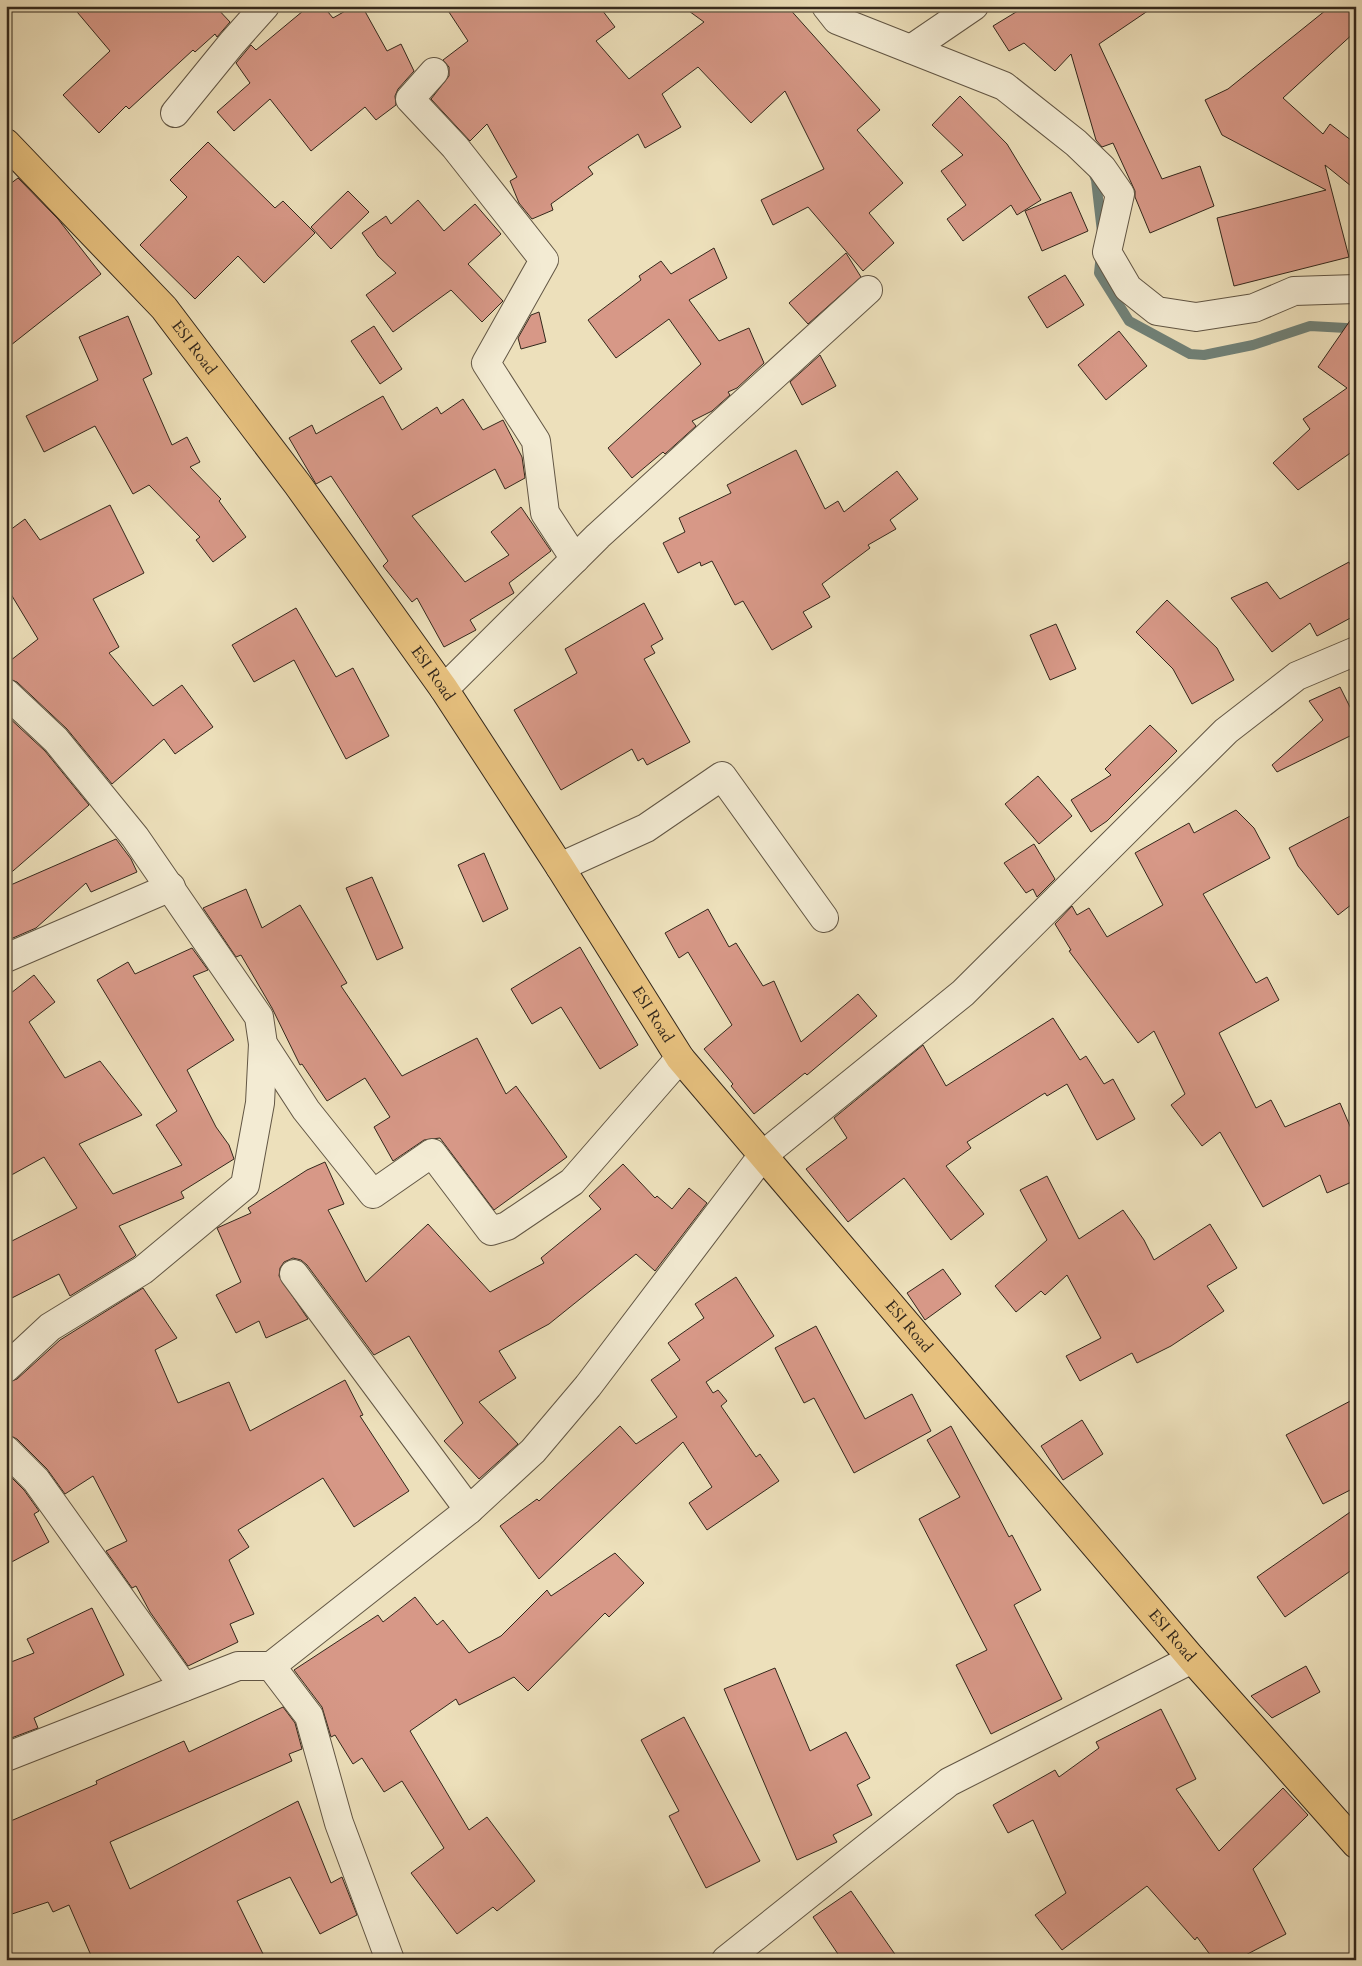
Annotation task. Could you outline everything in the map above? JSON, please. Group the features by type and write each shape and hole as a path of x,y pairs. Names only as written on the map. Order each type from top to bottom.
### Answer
{"main road":[{"name":"ESI Road","path":"6,143 164,308 298,485 444,689 560,867 680,1058 1192,1659 1356,1844"}],"street":[{"path":"175,113 265,6"},
{"path":"826,6 837,20 1004,86 1076,143 1102,168 1120,194 1107,252 1128,288 1157,311 1196,317 1254,308 1294,291 1356,289"},
{"path":"911,49 974,6"},
{"path":"434,72 410,98 455,147 544,260 486,363 536,441 545,513 575,559"},
{"path":"444,689 575,559 868,290"},
{"path":"6,1757 238,1666 271,1666 469,1510 533,1451 588,1386 763,1155 964,992 1037,917 1106,854 1226,731 1297,676 1356,650"},
{"path":"6,693 56,740 135,837 259,1017 263,1044 260,1103 245,1185 143,1270 50,1327 6,1368"},
{"path":"560,867 646,828 722,776 824,918"},
{"path":"6,958 171,887"},
{"path":"263,1044 306,1110 373,1194 432,1153 492,1231 507,1226 572,1182 680,1058"},
{"path":"294,1274 469,1510"},
{"path":"6,1450 36,1480 184,1687"},
{"path":"726,1960 949,1782 1192,1659"},
{"path":"271,1666 309,1716 339,1823 390,1960"}],"building":[{"path":"72,6 215,6 230,22 217,37 215,34 195,52 193,50 129,109 126,106 99,133 63,95 110,51"},
{"path":"309,6 323,6 333,18 354,6 362,6 387,51 401,44 414,71 398,89 395,96 396,105 376,120 365,107 311,151 270,99 234,131 217,112 250,83 236,63 251,45 256,50"},
{"path":"445,6 599,6 615,27 596,41 629,79 704,22 682,6 787,6 880,110 857,130 903,183 869,213 894,243 863,271 808,207 773,225 761,200 824,169 785,91 751,123 698,67 662,94 681,127 645,148 638,134 588,167 593,174 551,204 553,210 532,219 519,203 510,181 517,177 487,124 470,141 431,99 449,76 449,67 443,60 468,41"},
{"path":"1026,6 1155,6 1099,44 1162,179 1200,166 1214,206 1150,233 1135,197 1135,191 1113,143 1102,147 1096,140 1071,54 1055,71 1024,43 1009,51 993,26"},
{"path":"1331,6 1356,6 1356,31 1283,98 1323,134 1330,124 1356,144 1356,190 1325,165 1349,257 1234,286 1217,218 1326,190 1222,135 1205,100 1228,89"},
{"path":"960,96 1007,144 1041,200 1017,215 1011,205 963,241 947,219 966,205 941,171 963,155 932,125"},
{"path":"208,142 275,208 283,201 315,233 264,283 238,256 195,299 140,245 187,197 170,180"},
{"path":"18,178 58,219 101,274 6,349 6,187"},
{"path":"348,191 369,212 331,249 311,227"},
{"path":"1071,192 1088,231 1042,251 1025,211"},
{"path":"418,200 444,231 475,204 501,234 468,264 503,301 482,322 451,290 393,332 366,295 396,273 378,256 362,233 386,216 391,224"},
{"path":"714,248 727,278 689,300 719,341 749,328 764,363 737,388 728,392 730,395 712,411 692,421 696,426 665,454 663,452 632,478 608,448 701,364 669,319 616,358 588,320 641,280 639,276 661,261 671,274"},
{"path":"846,253 861,277 808,324 789,303"},
{"path":"1065,275 1084,305 1047,328 1028,297"},
{"path":"539,312 546,342 521,349 518,338 531,315"},
{"path":"1356,312 1356,449 1298,490 1273,463 1310,429 1303,419 1347,388 1318,367"},
{"path":"128,316 152,374 143,379 172,445 187,437 200,462 190,467 221,499 219,501 246,537 213,562 196,540 200,537 149,485 133,494 95,426 44,452 26,416 98,380 79,337"},
{"path":"374,326 402,369 380,384 351,341"},
{"path":"1119,331 1147,366 1106,400 1078,365"},
{"path":"820,355 836,386 802,405 790,382"},
{"path":"383,396 402,430 437,407 441,414 463,399 483,430 503,420 522,457 525,478 505,489 495,469 412,516 465,582 509,555 491,532 521,507 551,551 509,583 514,593 470,620 476,630 444,647 417,598 412,602 383,566 388,561 331,476 316,484 289,438 312,425 316,434"},
{"path":"796,450 825,509 838,501 844,512 897,471 918,499 890,520 896,529 868,545 870,548 822,584 830,597 803,612 812,627 772,650 743,601 735,605 712,561 701,566 700,562 678,573 663,543 685,532 679,518 731,493 727,485"},
{"path":"110,505 144,573 93,599 119,647 109,653 153,706 182,685 213,727 175,754 164,739 112,784 67,729 17,682 6,678 6,664 38,639 6,586 6,533 25,519 40,540"},
{"path":"1349,562 1356,577 1356,615 1317,636 1310,623 1272,652 1231,598 1267,582 1280,599"},
{"path":"1167,600 1217,648 1234,680 1192,704 1173,669 1136,632"},
{"path":"644,603 663,639 651,646 655,653 644,659 690,742 647,765 643,758 638,761 632,749 561,790 514,710 577,673 565,649"},
{"path":"296,608 336,677 353,668 389,736 346,759 294,660 254,682 232,645"},
{"path":"1056,624 1076,669 1050,680 1030,635"},
{"path":"1340,687 1356,719 1356,733 1277,772 1272,765 1323,720 1309,701"},
{"path":"6,715 45,751 89,805 6,877"},
{"path":"1150,725 1177,751 1107,821 1091,832 1071,800 1111,775 1105,769"},
{"path":"1038,776 1072,816 1039,844 1005,804"},
{"path":"1236,810 1254,828 1270,858 1203,894 1256,983 1267,977 1279,1000 1219,1033 1256,1108 1271,1100 1285,1127 1340,1103 1356,1140 1356,1180 1327,1193 1320,1175 1263,1207 1220,1132 1202,1146 1171,1105 1185,1094 1154,1031 1138,1043 1069,951 1071,950 1055,924 1072,906 1077,915 1089,908 1107,937 1163,905 1135,853 1189,823 1194,833"},
{"path":"1356,813 1356,901 1338,915 1298,866 1289,848"},
{"path":"116,839 131,859 137,872 91,892 86,883 36,928 6,941 6,887"},
{"path":"1034,844 1055,879 1037,897 1033,889 1026,893 1004,863"},
{"path":"484,853 508,909 483,922 458,865"},
{"path":"372,877 403,948 377,960 346,888"},
{"path":"246,889 262,928 300,905 347,983 341,986 402,1076 477,1038 506,1094 516,1086 567,1157 494,1210 440,1138 424,1140 393,1161 374,1127 390,1117 365,1078 327,1101 302,1064 300,1065 272,1008 241,955 236,957 203,908"},
{"path":"708,909 729,947 736,943 763,986 774,981 801,1042 858,994 877,1016 807,1075 805,1073 754,1114 731,1086 733,1084 704,1049 732,1025 688,952 679,958 665,933"},
{"path":"580,947 638,1045 600,1069 561,1007 532,1024 511,989"},
{"path":"192,948 208,970 193,976 234,1040 187,1070 216,1127 229,1145 234,1159 181,1192 184,1198 119,1226 136,1255 134,1257 70,1296 59,1274 6,1301 6,1244 77,1208 44,1157 6,1178 6,986 11,993 34,975 55,1002 29,1022 65,1078 100,1061 142,1115 79,1144 113,1194 182,1165 156,1125 177,1111 97,980 128,962 135,974"},
{"path":"1053,1018 1080,1060 1086,1056 1104,1084 1113,1079 1135,1119 1097,1140 1067,1084 1047,1096 1045,1093 967,1142 971,1148 946,1166 984,1214 951,1240 904,1178 848,1222 806,1169 847,1138 834,1118 923,1045 946,1086"},
{"path":"325,1162 344,1204 328,1210 366,1282 428,1224 490,1292 544,1263 541,1258 601,1209 589,1196 623,1164 655,1198 657,1196 672,1209 689,1188 707,1203 655,1271 636,1254 549,1324 499,1351 516,1378 479,1402 518,1444 479,1479 444,1441 463,1423 409,1336 374,1355 307,1265 301,1260 293,1258 284,1262 280,1268 279,1276 308,1319 266,1338 259,1321 236,1333 216,1295 241,1282 217,1228 251,1213 248,1208 307,1170"},
{"path":"1047,1176 1079,1239 1123,1210 1144,1240 1154,1260 1210,1224 1237,1268 1207,1286 1224,1311 1171,1346 1137,1363 1132,1353 1080,1381 1066,1356 1101,1338 1067,1275 1045,1295 1041,1291 1016,1312 995,1286 1047,1240 1020,1190"},
{"path":"943,1269 961,1294 925,1320 907,1293"},
{"path":"736,1277 774,1336 706,1382 713,1393 718,1390 727,1401 721,1406 756,1457 760,1454 779,1481 707,1530 689,1503 712,1487 683,1442 539,1579 500,1526 537,1499 539,1501 620,1426 636,1444 677,1417 651,1380 680,1360 668,1343 704,1318 695,1304"},
{"path":"143,1288 177,1338 155,1350 178,1403 229,1382 250,1431 345,1380 363,1415 360,1416 409,1491 354,1527 323,1478 238,1530 249,1547 229,1560 254,1614 230,1624 238,1642 188,1666 150,1612 136,1586 132,1588 106,1551 127,1541 93,1476 65,1494 47,1469 17,1439 9,1435 6,1430 6,1383 17,1379 60,1340"},
{"path":"816,1326 865,1419 912,1394 931,1431 854,1473 814,1398 804,1403 775,1348"},
{"path":"1356,1398 1356,1487 1323,1504 1286,1435"},
{"path":"1082,1420 1103,1454 1063,1480 1041,1446"},
{"path":"951,1426 1009,1537 1012,1535 1041,1590 1014,1605 1062,1699 991,1734 956,1665 987,1650 919,1519 960,1497 927,1440"},
{"path":"6,1472 24,1490 39,1511 34,1514 49,1542 6,1565"},
{"path":"1356,1508 1356,1567 1285,1617 1257,1577"},
{"path":"615,1553 644,1583 609,1617 605,1613 528,1691 514,1677 459,1705 456,1699 410,1731 469,1830 487,1817 535,1881 497,1911 493,1907 457,1934 411,1873 444,1848 402,1781 384,1792 362,1758 353,1764 335,1735 331,1737 322,1707 294,1670 378,1615 383,1622 415,1597 437,1625 443,1620 469,1653 501,1636 547,1590 551,1596"},
{"path":"92,1608 124,1675 34,1718 38,1728 6,1740 6,1664 34,1653 27,1639"},
{"path":"1306,1666 1320,1692 1272,1718 1251,1696"},
{"path":"775,1668 810,1751 846,1732 870,1778 857,1785 872,1815 833,1835 837,1842 797,1860 724,1689"},
{"path":"283,1707 295,1723 302,1749 289,1754 292,1761 110,1842 130,1889 298,1801 331,1883 342,1877 357,1915 320,1934 290,1877 237,1901 266,1960 93,1960 69,1905 53,1912 48,1902 6,1916 6,1823 97,1784 96,1781 184,1741 189,1752"},
{"path":"1161,1709 1196,1779 1176,1789 1219,1851 1283,1788 1308,1815 1253,1869 1286,1934 1236,1960 1214,1960 1197,1937 1195,1940 1147,1886 1062,1950 1035,1915 1066,1893 1033,1820 1008,1833 993,1805 1055,1770 1059,1777 1099,1748 1096,1742"},
{"path":"684,1717 760,1861 706,1888 669,1816 679,1811 641,1740"},
{"path":"851,1891 899,1960 842,1960 813,1917"}],"waterway":[{"path":"1093,172 1096,180 1102,232"},
{"path":"1101,254 1099,273 1129,321 1190,354 1204,355 1253,345 1310,326 1346,328"}]}
